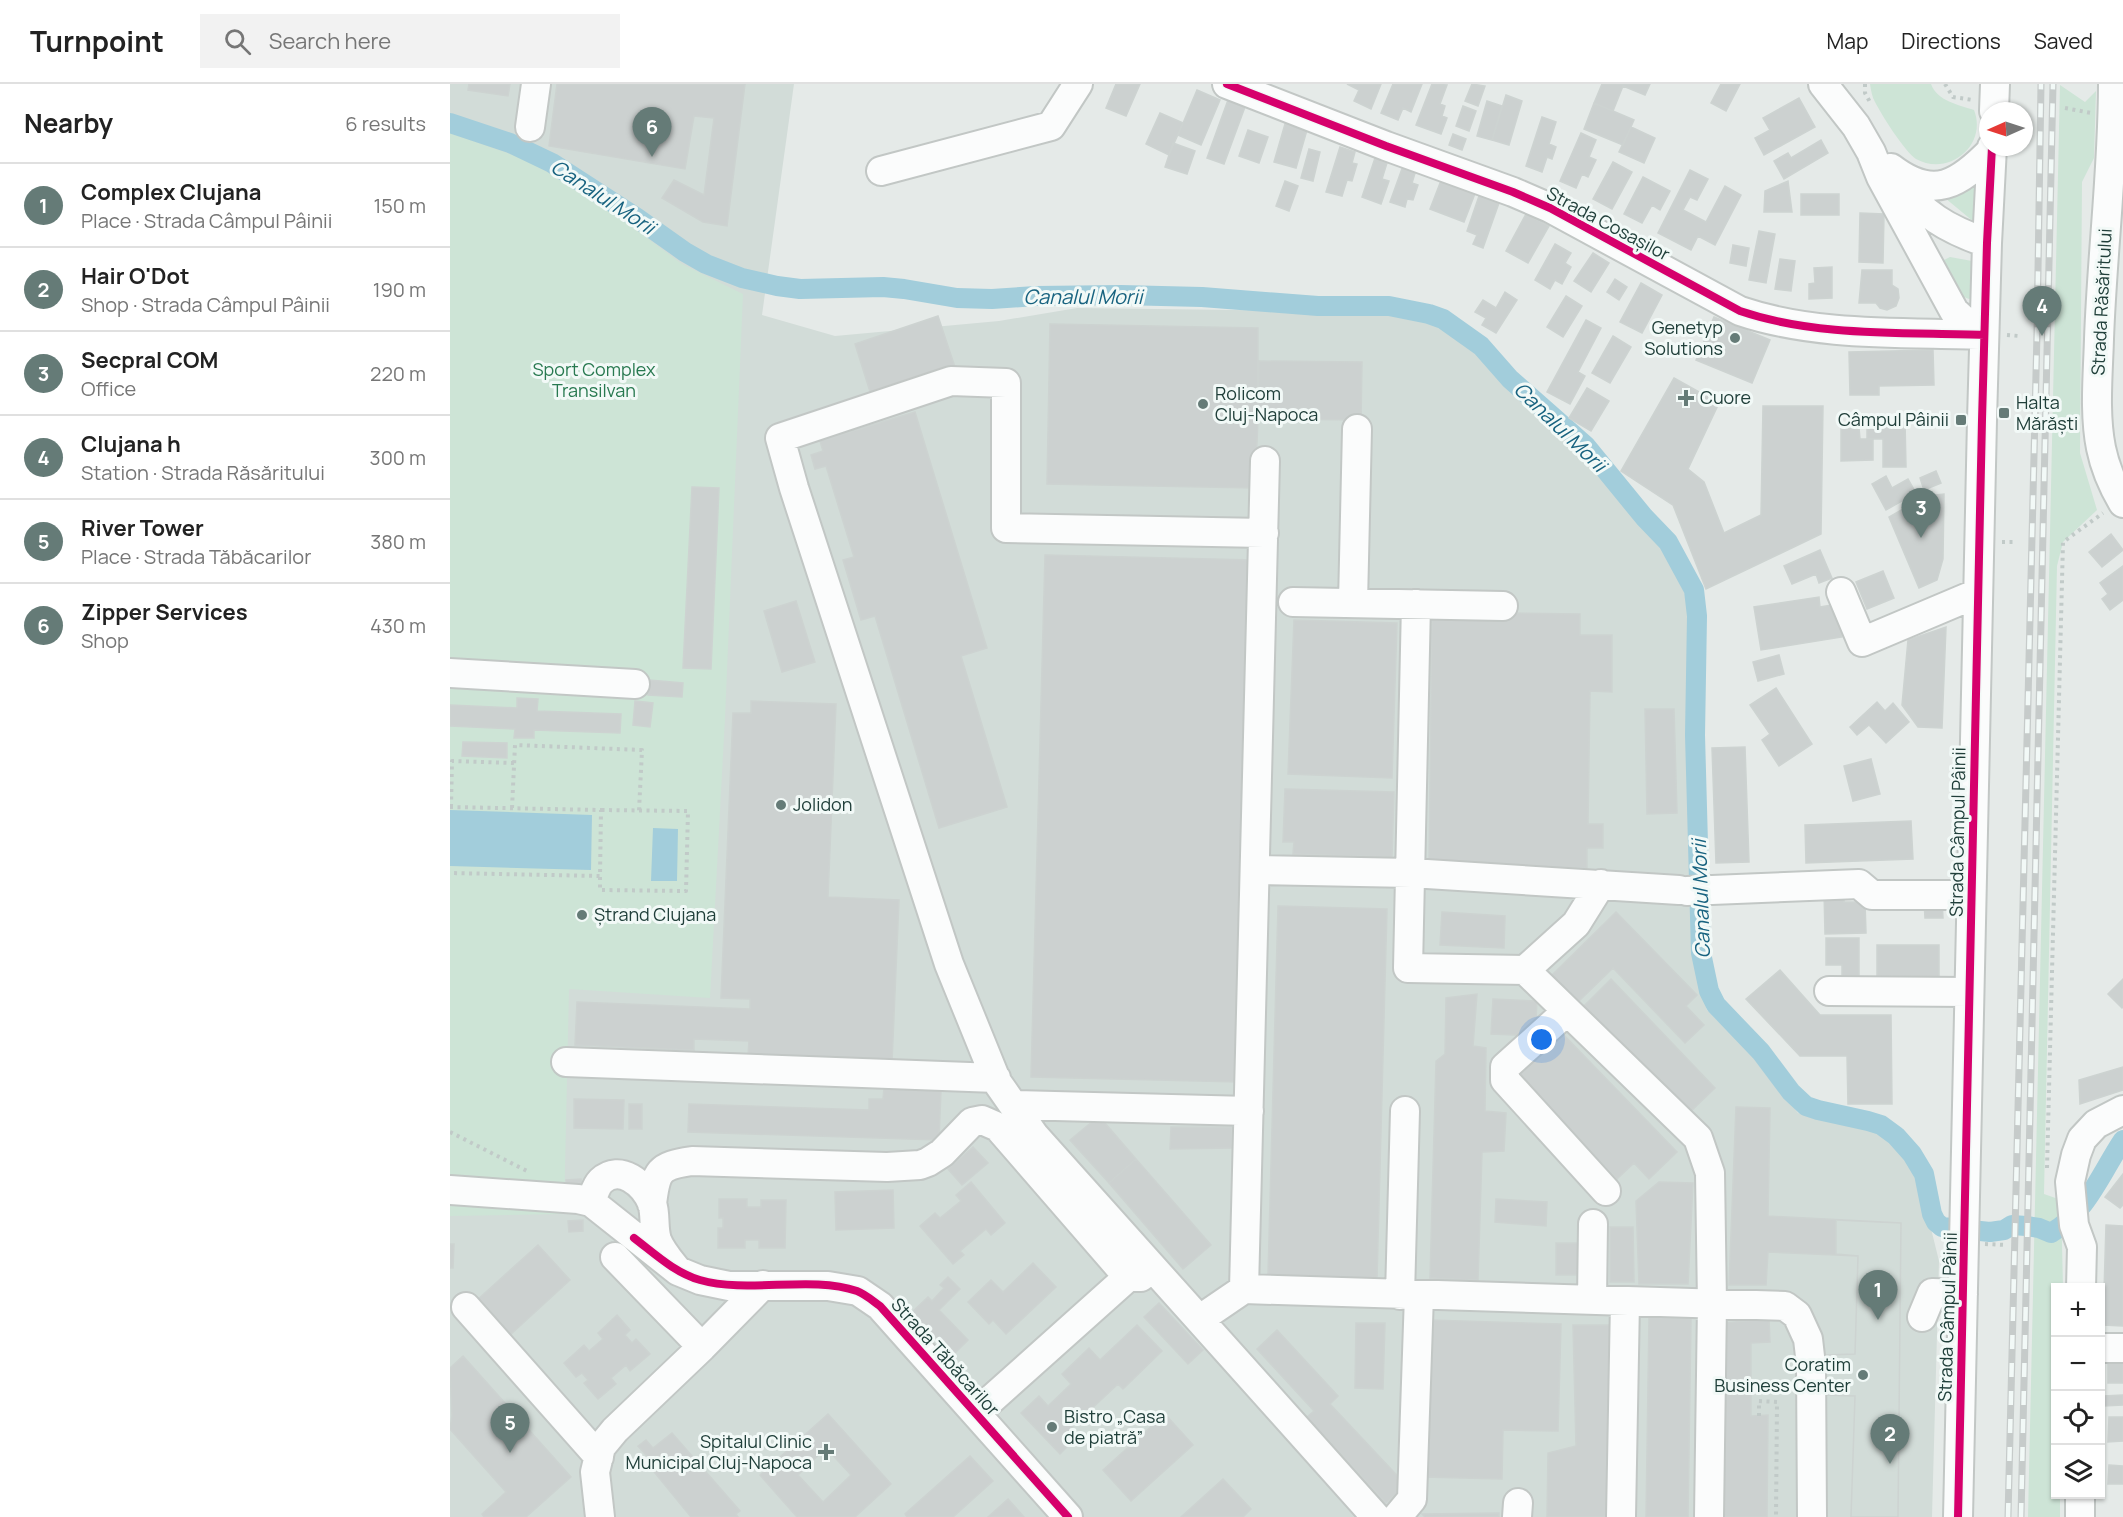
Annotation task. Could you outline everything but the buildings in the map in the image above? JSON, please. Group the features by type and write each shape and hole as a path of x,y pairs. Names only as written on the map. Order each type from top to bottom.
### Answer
{"street":[{"path":"530,127 536,84"},
{"path":"881,171 1051,126 1078,84"},
{"name":"Strada Cosașilor","path":"1227,84 1550,208 1740,311 1793,325 1838,330 1984,335"},
{"name":"Strada Câmpul Pâinii","path":"1823,84 1866,119"},
{"name":"Strada Câmpul Pâinii","path":"1845,84 1866,119 1871,152 1881,177 1954,311 1984,335"},
{"name":"Strada Răsăritului","path":"2113,92 2116,174 2102,266 2098,371 2101,449 2109,476 2122,501"},
{"name":"Strada Câmpul Pâinii","path":"1871,152 1906,179 1934,186 1961,177 1983,156"},
{"name":"Strada Câmpul Pâinii","path":"1871,152 1916,205 1960,234 1987,243"},
{"name":"Strada Câmpul Pâinii","path":"1958,1517 1963,1294 1970,1233 1971,895 1984,335 1992,156"},
{"path":"1140,1272 1034,1136 996,1078 949,964 794,488 780,438 951,381 1006,383 1006,528 1264,533"},
{"path":"1353,603 1357,429"},
{"path":"1244,1290 1265,461"},
{"path":"1841,592 1862,642 1978,593"},
{"path":"1293,602 1503,606"},
{"path":"1416,604 1408,968 1525,970 1576,924 1601,884"},
{"path":"450,673 635,684"},
{"path":"1255,870 1410,873 1692,890 1859,884 1872,896 1971,895"},
{"path":"1525,970 1698,1138 1710,1173 1712,1304 1709,1517"},
{"path":"1828,992 1970,992"},
{"path":"1566,1012 1505,1067 1505,1080 1606,1191"},
{"path":"566,1062 996,1078"},
{"path":"1013,1105 1249,1111"},
{"path":"2081,1283 2082,1247 2059,1181 2082,1139 2096,1124 2123,1110"},
{"path":"1397,1517 1412,1499 1405,1111"},
{"path":"678,1271 657,1241 653,1227 652,1204 655,1178 669,1164 692,1161 887,1167 920,1165 942,1153 972,1122 982,1120 990,1122 998,1127 1140,1272 1200,1319 1376,1517"},
{"path":"450,1190 591,1202 600,1182 609,1175 622,1174 632,1178 640,1185 652,1204"},
{"name":"Strada Tăbăcarilor","path":"591,1202 625,1248 700,1280 729,1286 828,1286 858,1291 880,1306 1068,1517"},
{"path":"1593,1224 1593,1300"},
{"path":"625,1248 702,1347"},
{"name":"Strada Tăbăcarilor","path":"975,1413 1140,1272"},
{"path":"600,1517 595,1472 601,1447 615,1430 763,1285"},
{"path":"1200,1319 1244,1290 1785,1306 1797,1315 1808,1339 1811,1365 1812,1517"},
{"path":"1922,1317 1932,1293 1963,1294"},
{"path":"1621,1517 1625,1301"},
{"path":"466,1307 598,1457"},
{"path":"2105,1348 2123,1348"},
{"path":"2080,1499 2080,1517"}],"path":[{"path":"1865,84 1866,119"},
{"path":"1945,84 1953,98 1989,99"},
{"path":"2059,1181 2063,542 2122,501"},
{"path":"1995,542 2017,542"},
{"path":"512,808 515,745 642,750 639,810"},
{"path":"514,763 452,761 450,807 688,811 686,891 600,890 601,810"},
{"path":"450,873 600,876"},
{"path":"450,1132 539,1177 562,1198"},
{"path":"1970,1233 2006,1245"},
{"path":"1759,1416 1759,1401 1777,1402 1776,1517"}],"shaded area":[{"path":"450,84 794,84 762,315 835,336 999,321 1077,308 1387,312 1429,320 1477,349 1508,383 1583,449 1667,552 1688,601 1688,788 1696,971 1707,1010 1762,1065 1798,1113 1875,1132 1899,1149 1920,1184 1939,1261 1932,1517 450,1517"}],"green space":[{"path":"1870,84 1931,84 1938,95 1974,110 1977,123 1970,146 1962,155 1941,164 1928,164 1916,159 1882,115 1873,98"},
{"path":"2060,85 2085,102 2096,91 2094,158 2082,182 2080,453 2097,510 2063,542 2057,566 2044,1194 2061,1200 2063,1283 2051,1283 2051,1499 2060,1499 2060,1517 2028,1517"},
{"name":"Sport Complex Transilvan","path":"450,133 527,160 605,207 682,264 743,294 725,718 710,998 569,989 564,1214 450,1216"},
{"path":"1979,178 1974,222 1939,193"},
{"path":"1950,257 1972,261 1974,267 1972,297 1969,299 1964,297 1944,260"}],"water":[{"path":"450,810 592,815 591,870 450,866"},
{"path":"653,828 678,829 677,881 651,881"}],"waterway":[{"name":"Canalul Morii","path":"450,123 510,143 552,163 706,264 742,278 777,286 800,289 883,287 957,298 1121,295 1202,297 1318,306 1389,306 1443,319 1481,346 1510,379 1586,446 1644,517 1668,542 1694,590 1697,616 1695,735 1701,953 1709,991 1716,1005 1761,1052 1791,1092 1806,1106 1881,1125 1896,1136 1912,1154 1924,1174 1932,1214 1942,1227 1990,1232 2004,1230 2012,1225 2039,1228 2051,1233 2064,1224 2084,1203 2123,1140"}],"railway":[{"path":"2008,1517 2041,84"},
{"path":"2021,1517 2053,84"}],"cycle path":[{"path":"1227,84 1550,208 1740,311 1799,325 1860,332 1984,335"},
{"path":"1958,1517 1982,420 1992,156"},
{"path":"634,1238 674,1268 700,1280 738,1285 819,1284 857,1291 866,1296 880,1306 1068,1517"}],"place":[{"name":"Zipper Services","path":"652,157"},
{"name":"Clujana h","path":"2042,336"},
{"name":"Genetyp Solutions","path":"1735,338"},
{"name":"Cuore","path":"1686,398"},
{"name":"Rolicom Cluj-Napoca","path":"1203,404"},
{"name":"Halta Mărăști","path":"2004,413"},
{"name":"Câmpul Pâinii","path":"1961,420"},
{"name":"Secpral COM","path":"1921,538"},
{"name":"Jolidon","path":"781,805"},
{"name":"Ștrand Clujana","path":"582,915"},
{"name":"Complex Clujana","path":"1878,1320"},
{"name":"Coratim Business Center","path":"1863,1375"},
{"name":"Bistro „Casa de piatră”","path":"1052,1427"},
{"name":"Spitalul Clinic Municipal Cluj-Napoca","path":"826,1452"},
{"name":"River Tower","path":"510,1453"},
{"name":"Hair O'Dot","path":"1890,1464"}]}
